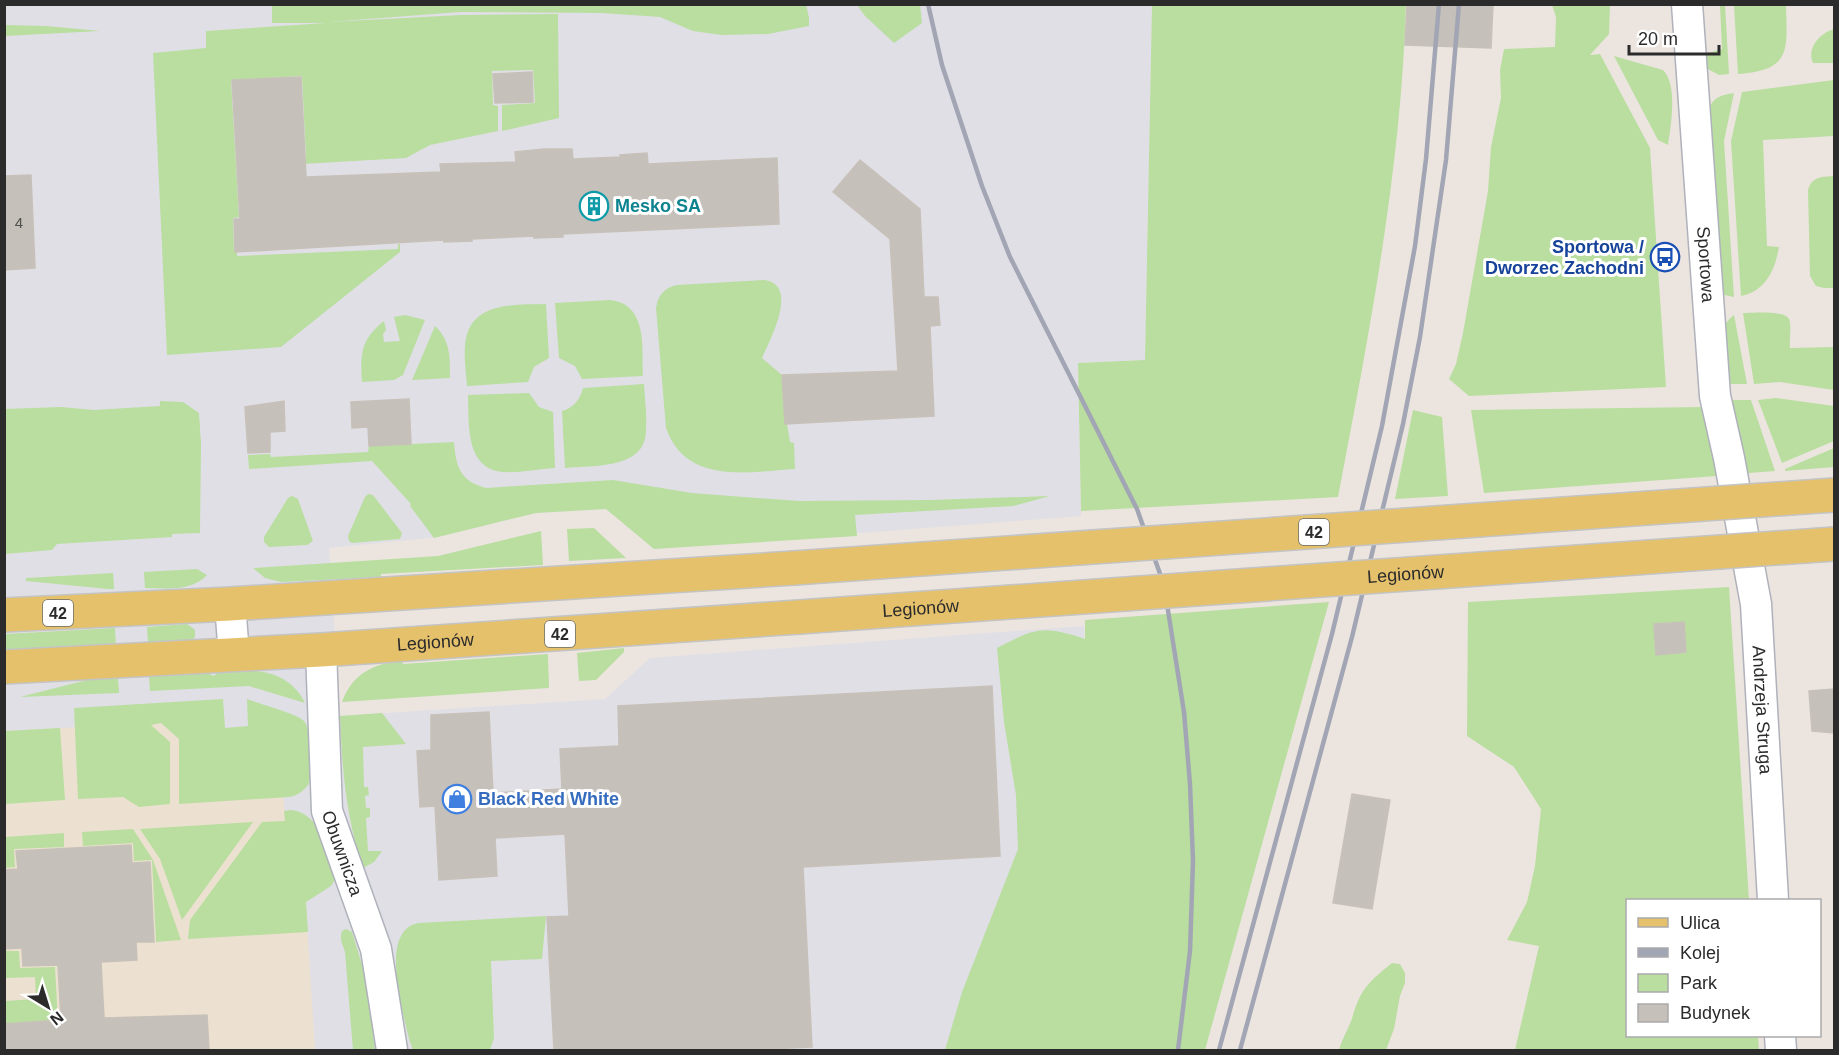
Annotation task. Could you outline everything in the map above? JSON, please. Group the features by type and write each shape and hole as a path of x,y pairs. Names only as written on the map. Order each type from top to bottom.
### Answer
{"main road":[{"name":"42","path":"4,615 230,604 794,568 1834,495"},
{"name":"Legionów","path":"4,667 321,650 1834,544"}],"street":[{"name":"Sportowa","path":"1687,4 1715,396 1740,521"},
{"name":"Andrzeja Struga","path":"1740,521 1756,604 1760,644 1773,899"},
{"path":"230,604 234,655"},
{"name":"Obuwnicza","path":"321,650 327,811 376,949 392,1050"}],"shaded area":[{"path":"5,5 1152,5 1145,360 1078,363 1081,516 654,549 606,509 536,513 430,538 329,548 340,716 605,699 650,658 1084,626 1086,757 1043,1050 5,1050"},
{"path":"173,722 283,796 285,814 301,828 315,1050 5,1050 5,731"}],"green space":[{"path":"806,4 809,26 768,34 722,35 693,31 660,17 602,13 460,12 329,22 461,15 558,14 559,118 502,131 502,105 535,103 533,70 492,71 493,105 498,106 498,131 430,145 406,158 302,164 302,159 306,158 302,76 231,80 239,217 233,218 234,251 237,251 237,256 398,249 398,244 400,244 400,252 281,347 167,355 153,53 206,48 206,31 326,23 272,23 272,5"},
{"path":"857,5 920,5 922,23 894,43 865,16"},
{"path":"1152,5 1406,5 1398,129 1382,252 1338,497 1081,511 1078,363 1145,360"},
{"path":"1552,5 1610,5 1609,34 1590,55 1600,54 1650,148 1666,387 1469,396 1449,379 1456,364 1463,333 1488,191 1491,147 1501,98 1500,70 1504,49 1555,47 1556,17"},
{"path":"1720,5 1725,5 1729,74 1719,75 1706,68 1702,55 1722,49"},
{"path":"1734,5 1786,5 1787,34 1783,55 1768,68 1738,74"},
{"path":"5,25 46,26 100,31 5,36"},
{"path":"1834,29 1834,63 1813,63 1811,52 1816,42 1824,34"},
{"path":"1614,56 1663,70 1668,77 1671,85 1672,106 1668,145 1658,140"},
{"path":"1834,80 1834,136 1763,140 1767,246 1779,247 1775,264 1768,278 1757,289 1741,296 1731,141 1742,92"},
{"path":"1734,93 1724,141 1734,297 1720,294 1708,111 1718,98"},
{"path":"1834,176 1834,288 1824,288 1816,286 1810,276 1808,190 1815,180"},
{"path":"764,280 775,284 780,291 781,302 776,326 762,358 782,375 785,424 787,424 790,442 794,443 795,469 739,472 703,467 688,459 675,446 666,428 657,303 665,290 677,285"},
{"path":"610,300 622,303 637,318 642,341 643,376 582,379 575,366 559,358 555,303"},
{"path":"546,304 549,358 534,367 528,382 467,386 466,338 478,317 487,311 510,305"},
{"path":"1743,313 1786,316 1790,322 1790,348 1834,347 1834,390 1780,382 1754,384"},
{"path":"405,315 425,320 403,375 394,380 362,382 361,363 366,341 384,321 386,330 383,334 384,342 400,341 394,317"},
{"path":"1734,315 1747,384 1730,384 1721,347 1723,329"},
{"path":"435,326 447,344 450,378 412,380"},
{"path":"644,384 646,431 643,444 637,453 615,463 565,468 562,411 576,403 583,388"},
{"path":"529,393 539,407 553,412 555,468 509,472 491,469 475,454 469,431 468,395"},
{"path":"1776,398 1834,406 1834,441 1782,463 1758,400"},
{"path":"1732,400 1751,400 1775,471 1748,473"},
{"path":"160,401 183,402 199,413 200,533 172,534 172,537 57,544 52,550 5,554 5,409 61,407 94,410 160,406"},
{"path":"1704,407 1717,476 1484,493 1471,410"},
{"path":"1413,410 1442,417 1448,496 1395,499"},
{"path":"454,442 456,459 461,472 470,481 486,488 613,480 692,493 799,501 1050,496 1013,506 855,515 857,536 654,549 606,509 536,513 434,538 410,506 411,504 372,461 249,469 248,455 270,454 271,457 368,452 369,446"},
{"path":"1834,448 1834,467 1785,471 1785,469"},
{"path":"368,494 373,495 402,533 400,539 352,543 349,541 348,536"},
{"path":"292,496 298,499 313,541 307,545 269,547 264,542 264,537 288,498"},
{"path":"594,528 626,558 569,561 567,529"},
{"path":"541,531 543,565 281,582 265,578 253,568 438,556"},
{"path":"197,569 207,575 186,587 145,588 144,572"},
{"path":"113,573 114,589 26,581 26,578"},
{"path":"1729,587 1749,899 1626,899 1626,1037 1758,1037 1759,1050 1515,1050 1539,946 1507,940 1527,902 1535,866 1541,809 1514,767 1467,736 1468,602"},
{"path":"1329,602 1205,1050 945,1050 962,992 1018,849 1016,795 1004,722 997,648 1021,636 1039,631 1049,630 1085,639 1085,620"},
{"path":"187,624 195,630 195,637 191,641 148,643 147,627"},
{"path":"115,628 116,646 5,652 5,634"},
{"path":"624,648 624,652 596,680 579,681 577,653"},
{"path":"548,654 549,688 342,702 346,692 358,677 382,664"},
{"path":"266,672 282,678 301,695 305,703 249,686 150,691 149,676 207,673 214,676 217,673"},
{"path":"118,678 119,693 20,697 91,679"},
{"path":"223,699 225,728 248,726 247,699 286,712 304,721 309,733 311,763 310,780 304,790 289,797 179,804 179,739 161,723 151,725 170,742 170,804 139,807 123,797 78,799 74,708"},
{"path":"382,713 406,744 363,747 364,787 368,787 369,795 365,796 366,808 370,808 370,817 366,818 368,851 382,851 374,862 363,868 346,793 340,716"},
{"path":"60,728 65,800 5,804 5,731"},
{"path":"291,810 310,818 316,826 326,846 336,878 331,886 306,902 308,932 188,939 190,920 262,822 285,821 284,811"},
{"path":"253,822 182,920 160,859 140,829"},
{"path":"133,829 153,860 181,940 156,942 152,860 134,861 133,843 83,846 82,832"},
{"path":"64,833 64,847 14,849 15,867 5,868 5,837"},
{"path":"546,916 542,959 491,961 494,1038 490,1050 413,1050 402,1010 396,973 399,940 407,929 419,923"},
{"path":"346,929 352,932 367,981 375,1050 353,1050 345,952 341,937 342,931"},
{"path":"5,951 19,951 20,968 55,967 58,1021 5,1024 5,1001 36,999 35,977 5,978"},
{"path":"1392,963 1400,964 1405,973 1405,983 1400,996 1394,1029 1386,1050 1339,1050 1363,991"}],"building":[{"path":"1407,4 1493,4 1491,48 1405,45"},
{"path":"532,72 533,102 495,103 493,74"},
{"path":"301,77 306,177 441,172 440,164 516,162 515,152 544,149 572,149 573,159 620,157 620,155 647,153 648,164 777,158 779,224 563,234 563,237 534,238 533,236 444,242 444,240 235,252 234,219 240,219 232,80"},
{"path":"860,160 920,209 924,297 938,297 940,325 930,326 934,416 785,424 782,375 898,371 890,239 833,192"},
{"path":"31,175 35,268 4,270 4,176"},
{"path":"409,399 411,444 369,446 368,427 352,428 351,402"},
{"path":"284,401 285,431 270,432 270,452 248,453 245,407"},
{"path":"1684,622 1686,652 1656,655 1654,624"},
{"path":"992,686 1000,856 803,867 812,1047 747,1050 554,1050 547,917 569,916 565,834 495,838 497,876 439,880 435,806 420,807 417,751 431,750 431,715 489,712 493,793 562,789 560,749 619,746 618,706"},
{"path":"1834,689 1834,733 1812,731 1809,691"},
{"path":"1352,794 1390,800 1372,909 1333,903"},
{"path":"131,845 132,863 150,862 154,942 136,942 137,960 101,962 104,1018 207,1015 209,1050 4,1050 4,1024 61,1020 58,965 23,966 22,948 4,949 4,870 18,869 16,851"}],"railway":[{"path":"928,4 942,65 982,186 1010,257 1137,509 1164,585 1184,712 1193,861 1190,951 1178,1050"},
{"path":"1219,1050 1332,634 1382,426 1415,246 1426,159 1439,4"},
{"path":"1240,1050 1352,637 1403,424 1420,337 1446,160 1459,4"}],"place":[{"name":"Mesko SA","path":"594,206"},
{"name":"Sportowa / Dworzec Zachodni","path":"1665,257"},
{"name":"Black Red White","path":"457,799"}]}
